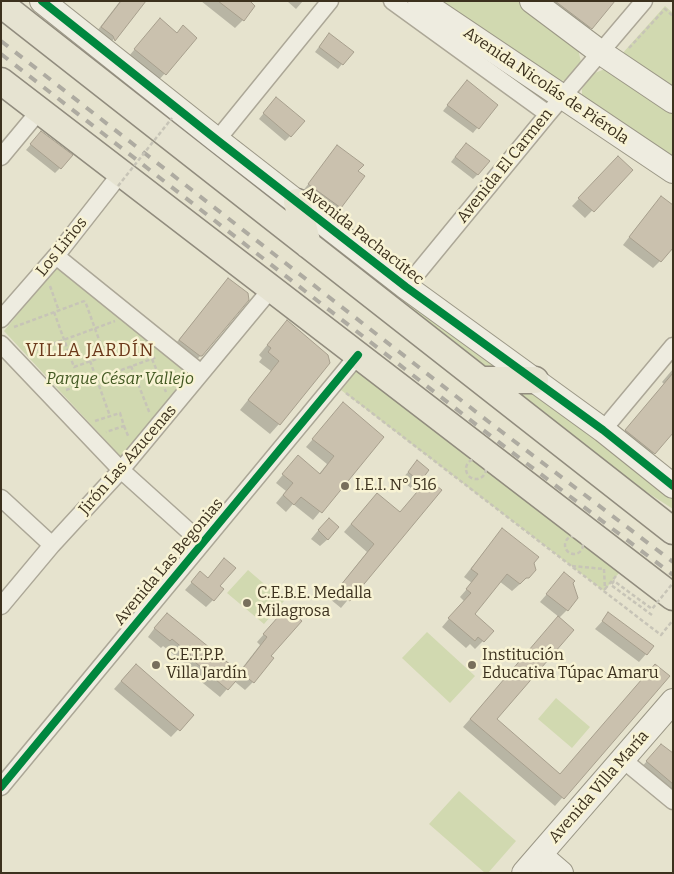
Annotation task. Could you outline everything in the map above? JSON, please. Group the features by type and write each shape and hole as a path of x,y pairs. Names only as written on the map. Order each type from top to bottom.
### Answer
{"main road":[{"path":"1,4 673,531"},
{"path":"1,81 40,110 119,180 272,289 673,597"},
{"path":"298,202 308,244"},
{"path":"480,380 534,380"}],"street":[{"name":"Avenida Pachacútec","path":"42,1 406,287 603,430 673,486"},
{"path":"217,140 330,1"},
{"path":"392,1 555,105"},
{"name":"Avenida Nicolás de Piérola","path":"420,1 555,105 673,171"},
{"path":"532,1 600,52 673,100"},
{"name":"Avenida El Carmen","path":"406,287 555,105 644,1"},
{"path":"1,157 40,110"},
{"name":"Los Lirios","path":"8,323 56,256 119,180"},
{"path":"56,256 201,374"},
{"name":"Jirón Las Azucenas","path":"1,606 52,545 121,470 272,289"},
{"path":"1,344 121,470 202,543"},
{"path":"603,430 673,346"},
{"name":"Avenida Las Begonias","path":"1,787 358,354"},
{"path":"1,498 52,545"},
{"name":"Avenida Villa María","path":"532,864 673,701"},
{"path":"622,759 673,800"},
{"path":"532,864 561,873"}],"path":[{"path":"629,49 665,9 673,16"},
{"path":"119,180 172,118"},
{"path":"48,280 60,311"},
{"path":"8,323 60,311 93,298"},
{"path":"54,312 74,367 105,356 85,301"},
{"path":"27,354 120,319"},
{"path":"22,348 33,360"},
{"path":"68,397 62,391 159,356"},
{"path":"152,358 169,399"},
{"path":"90,361 110,416"},
{"path":"131,366 152,420"},
{"path":"342,390 661,635 673,620"},
{"path":"93,424 91,422 120,413 132,445"},
{"path":"101,433 124,426"},
{"path":"465,484 470,477"},
{"path":"582,549 587,554"},
{"path":"598,564 604,569"},
{"path":"572,566 604,569"},
{"path":"604,569 604,590"},
{"path":"652,615 611,585 614,581 652,609 673,583"}],"green space":[{"path":"436,1 521,1 578,49 581,62 579,68 566,80 554,79"},
{"path":"665,6 673,13 673,88 621,55"},
{"path":"605,69 673,111 673,161 582,96 582,89 592,74"},
{"path":"190,126 673,497 673,509 645,491 635,491 181,139"},
{"name":"Parque César Vallejo","path":"56,267 192,372 122,458 4,331"},
{"path":"363,363 624,567 604,591 341,390"},
{"path":"248,570 284,601 264,624 227,593"},
{"path":"427,632 475,676 450,703 402,658"},
{"path":"556,698 590,727 572,748 538,719"},
{"path":"459,791 516,841 488,873 485,873 429,824"}],"building":[{"path":"121,1 146,1 115,41 113,36 101,27"},
{"path":"218,1 250,1 255,6 244,21"},
{"path":"555,1 615,1 592,29"},
{"path":"160,18 177,33 183,25 197,38 166,75 134,49"},
{"path":"329,33 354,52 343,65 319,47"},
{"path":"467,80 498,105 479,129 447,105"},
{"path":"276,97 305,121 291,137 263,113"},
{"path":"41,131 73,155 61,169 30,144"},
{"path":"466,143 490,161 478,175 455,157"},
{"path":"337,145 364,165 358,171 365,176 341,208 308,184"},
{"path":"618,156 633,170 594,212 578,198"},
{"path":"661,196 673,205 673,248 661,262 629,237"},
{"path":"228,278 248,293 249,300 202,356 200,356 179,340"},
{"path":"287,320 328,355 330,363 280,425 248,400 279,361 268,352 271,348 267,345"},
{"path":"673,373 673,433 655,454 625,430"},
{"path":"343,402 384,437 322,513 301,497 294,505 283,495 293,483 282,474 298,455 320,474 334,456 312,439"},
{"path":"417,460 429,470 420,482 408,472"},
{"path":"428,479 442,490 350,601 336,591 374,544 351,524 377,493 400,512"},
{"path":"329,518 339,527 328,540 318,530"},
{"path":"502,528 539,557 534,563 536,570 520,584 507,574 475,614 494,631 484,642 478,637 475,641 448,618 471,593 466,589 478,574 471,569"},
{"path":"224,558 236,568 220,586 224,589 214,601 191,582 200,571 208,578"},
{"path":"564,572 575,581 573,583 578,598 568,611 546,594"},
{"path":"286,608 302,621 271,656 274,658 254,683 240,672 267,637 263,634"},
{"path":"608,612 654,646 647,655 602,621"},
{"path":"167,613 242,674 228,690 189,657 191,655 172,639 170,641 154,628"},
{"path":"558,616 574,630 497,719 560,774 655,664 670,676 564,799 470,719"},
{"path":"136,664 194,715 180,731 121,681"},
{"path":"661,744 673,753 673,784 646,761"}],"railway":[{"path":"1,41 489,422 673,562"},
{"path":"1,54 496,440 673,575"}],"cycle path":[{"path":"42,1 406,287 603,430 673,486"},
{"path":"1,787 358,355"}],"place":[{"name":"I.E.I. N° 516","path":"345,486"},
{"name":"C.E.B.E. Medalla Milagrosa","path":"247,603"},
{"name":"C.E.T.P.P. Villa Jardín","path":"156,665"},
{"name":"Institución Educativa Túpac Amaru","path":"472,665"}],"district":[{"name":"VILLA JARDÍN","path":"90,351"}]}
